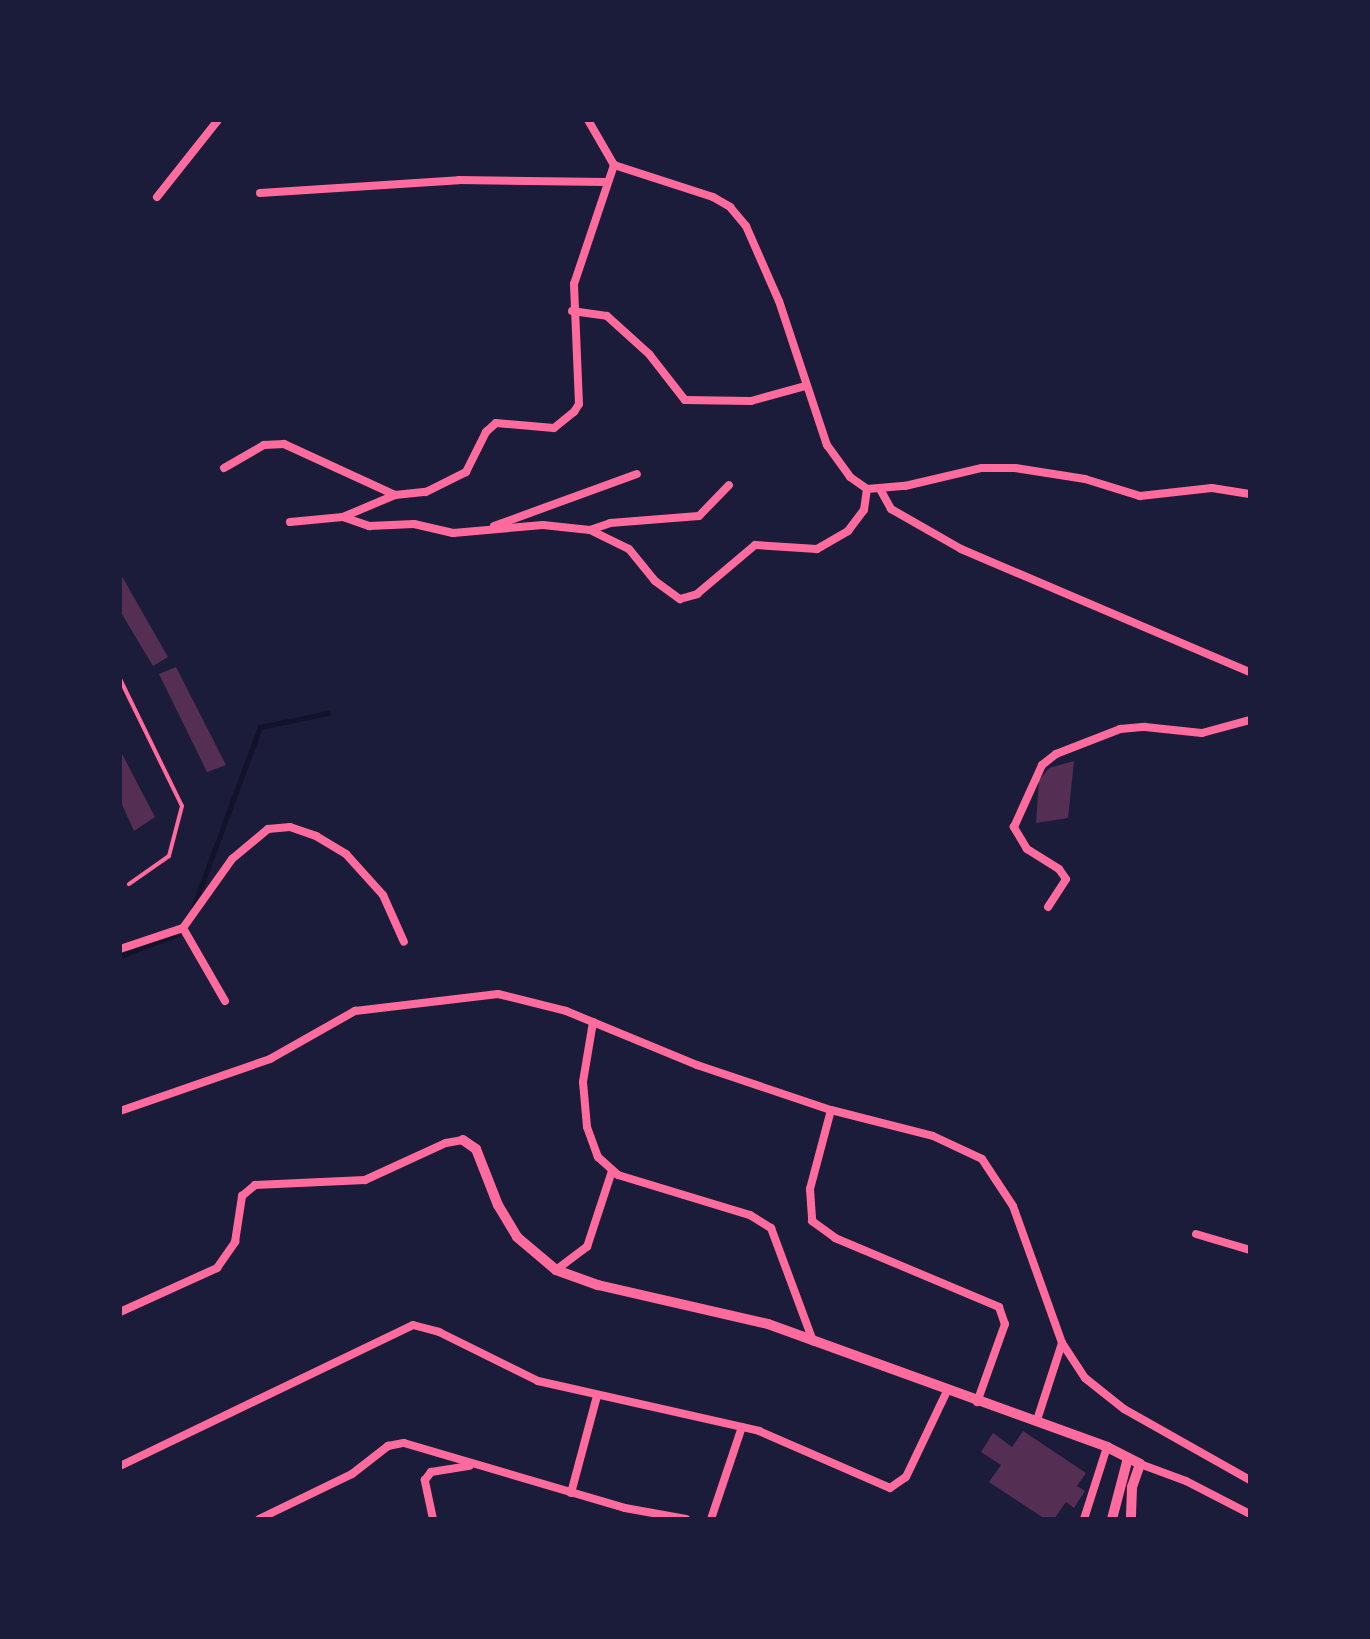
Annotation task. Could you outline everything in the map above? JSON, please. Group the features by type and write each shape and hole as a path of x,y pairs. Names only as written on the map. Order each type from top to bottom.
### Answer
{"street":[{"path":"157,197 218,120"},
{"path":"588,120 614,165 730,206 746,226 778,301 827,445 850,477 866,489 880,490 982,468 1014,468 1085,479 1140,496 1212,488 1250,494"},
{"path":"290,522 344,517 395,496 446,484 466,472 486,432 496,423 520,422 554,428 579,404 572,311 577,266 614,165"},
{"path":"260,193 460,180 607,182"},
{"path":"572,311 607,316 649,354 685,400 751,400 805,386"},
{"path":"224,468 264,444 284,444 395,496"},
{"path":"485,530 637,474"},
{"path":"590,530 610,523 699,516 729,485"},
{"path":"344,517 369,526 414,524 454,533 542,525 590,530 629,549 655,581 680,599 697,594 754,544 817,549 848,530 864,510 866,489"},
{"path":"880,490 891,509 961,549 1250,672"},
{"path":"1048,907 1066,880 1059,870 1027,849 1014,826 1042,765 1056,754 1120,729 1145,726 1202,732 1250,720"},
{"path":"120,949 183,928 232,859 268,829 290,828 316,836 346,854 383,896 404,942"},
{"path":"183,928 224,1001"},
{"path":"120,1111 258,1063 345,1014 388,1005 509,994 593,1022 668,1054 831,1110 933,1136 971,1153 990,1168 1017,1216 1062,1343 1085,1378 1124,1408 1250,1480"},
{"path":"593,1022 583,1082 587,1127 598,1157 612,1171 750,1216 771,1228 815,1345"},
{"path":"831,1110 810,1189 812,1221 836,1238 998,1307 1006,1324 977,1402"},
{"path":"120,1312 217,1268 235,1242 242,1196 255,1185 365,1180 463,1140 476,1149 498,1205 518,1238 556,1270 598,1285 768,1324 815,1345 1108,1447 1250,1514"},
{"path":"556,1270 587,1247 612,1171"},
{"path":"1196,1234 1250,1250"},
{"path":"120,1466 412,1324 438,1332 538,1381 742,1426 890,1488 906,1476 947,1391"},
{"path":"1037,1420 1062,1343"},
{"path":"571,1494 597,1396"},
{"path":"712,1519 742,1426"},
{"path":"259,1519 342,1479 388,1446 412,1444 571,1494 686,1519"},
{"path":"1084,1519 1108,1447"},
{"path":"1112,1519 1128,1458"},
{"path":"1131,1519 1132,1486 1140,1464"},
{"path":"433,1519 423,1489 432,1472 475,1466"}],"lane":[{"path":"120,679 182,806 169,856 128,884"}],"building":[{"path":"120,573 168,657 153,666 120,611"},
{"path":"176,667 226,765 207,772 159,674"},
{"path":"120,750 155,817 134,831 120,800"},
{"path":"1074,761 1068,818 1036,823 1039,780 1049,768"},
{"path":"1023,1431 1086,1473 1077,1486 1085,1491 1074,1508 1066,1502 1054,1519 1045,1519 989,1482 1001,1465 981,1452 993,1433 1012,1447"}],"waterway":[{"path":"193,908 260,727 328,713"},
{"path":"120,956 183,932"}]}
